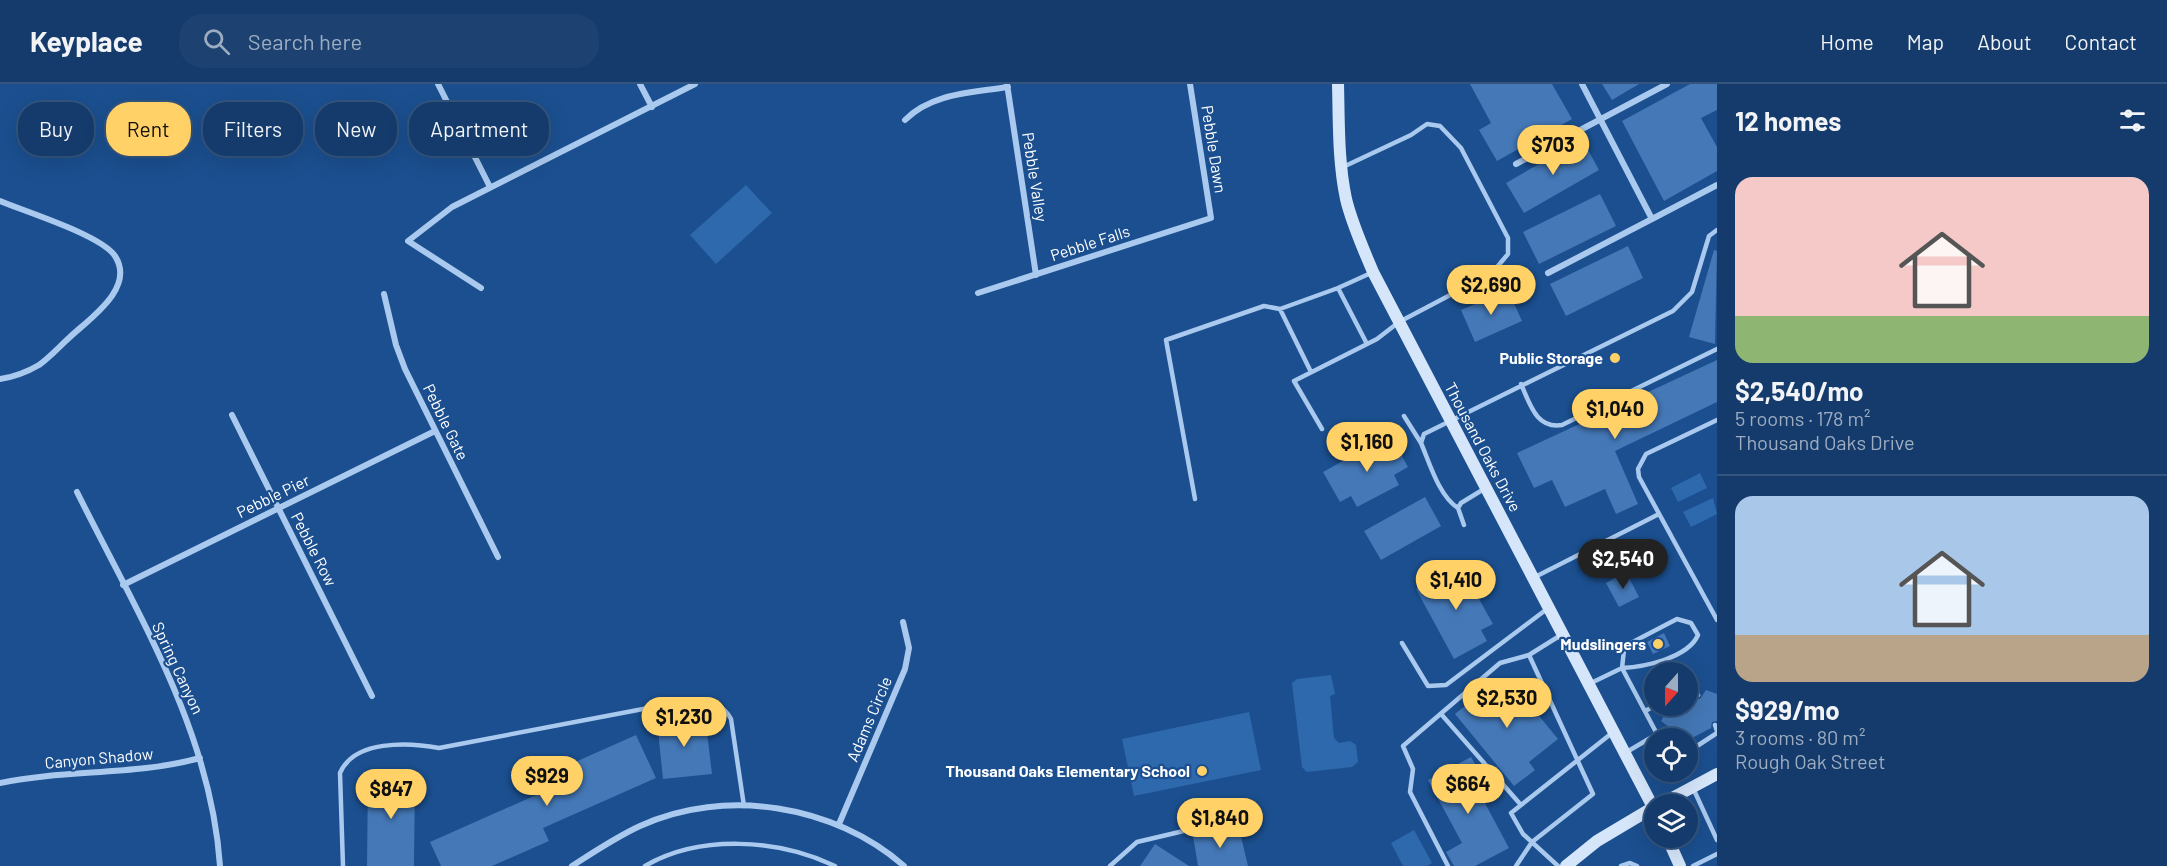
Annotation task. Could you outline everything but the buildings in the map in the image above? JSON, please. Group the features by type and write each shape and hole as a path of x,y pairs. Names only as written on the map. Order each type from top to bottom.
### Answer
{"main road":[{"name":"Thousand Oaks Drive","path":"1338,84 1341,168 1356,232 1373,272 1647,794"},
{"path":"1681,794 1717,774"},
{"path":"1566,866 1597,841 1644,814"},
{"path":"1672,848 1680,866"}],"street":[{"path":"438,84 490,187"},
{"path":"640,84 652,107"},
{"path":"481,288 408,241 434,218 490,187 695,84"},
{"name":"Pebble Dawn","path":"1190,84 1210,218"},
{"path":"1582,84 1652,219"},
{"path":"1516,164 1667,84"},
{"path":"905,120 914,111 937,98 1007,85"},
{"name":"Pebble Valley","path":"1007,85 1036,275"},
{"path":"1548,273 1717,185"},
{"path":"0,201 106,246 119,264 120,277 116,290 105,305 40,363 23,373 0,379"},
{"name":"Pebble Falls","path":"978,292 1210,218"},
{"name":"Pebble Gate","path":"384,294 396,345 405,369 498,557"},
{"name":"Pebble Row","path":"232,415 372,696"},
{"name":"Pebble Pier","path":"123,585 435,431"},
{"name":"Spring Canyon","path":"77,492 186,714 213,808 220,866"},
{"name":"Adams Circle","path":"839,824 905,669 909,648 903,622"},
{"name":"Canyon Shadow","path":"0,783 61,773 146,769 200,758"},
{"path":"572,866 641,826 686,812 744,806 789,810 839,824 870,840 904,866"}],"lane":[{"path":"1322,429 1294,381 1367,344 1399,322 1492,273 1508,254 1509,238 1461,148 1440,126 1427,124 1411,135 1341,168"},
{"path":"1421,443 1424,434 1429,429 1673,311 1692,292 1709,236 1717,230"},
{"path":"1195,499 1166,340 1264,306 1280,309 1338,288 1373,272"},
{"path":"1338,288 1367,344"},
{"path":"1280,309 1311,372"},
{"path":"1521,384 1534,415 1545,424 1562,425 1717,349"},
{"path":"1404,416 1421,443 1451,503 1458,508 1464,525"},
{"path":"1717,420 1646,454 1640,461 1639,477 1717,620"},
{"path":"1458,508 1461,503 1486,488"},
{"path":"1533,578 1659,514"},
{"path":"1402,643 1428,686 1446,685 1549,608"},
{"path":"1589,684 1622,668 1648,667 1691,646 1698,635 1691,623 1677,619 1629,644 1624,650 1622,668 1644,705"},
{"path":"1448,866 1410,792 1413,769 1403,746 1500,663 1529,655 1563,634"},
{"path":"1516,866 1532,842 1593,794 1579,759 1529,655"},
{"path":"343,866 340,773 345,762 356,753 418,744 439,748 685,701 711,702 727,711 731,719 744,806"},
{"path":"1441,714 1521,805"},
{"path":"1698,744 1716,730"},
{"path":"1558,866 1523,834 1511,813 1614,731"},
{"path":"1625,753 1644,743"},
{"path":"1693,788 1717,840"},
{"path":"1110,866 1137,842 1226,821"},
{"path":"645,866 707,844 784,848 835,866"},
{"path":"1694,866 1717,854"},
{"path":"1621,866 1630,863 1637,866"}],"shaded area":[{"path":"746,185 772,213 716,264 690,235"},
{"path":"1700,473 1707,488 1678,502 1671,488"},
{"path":"1713,498 1717,514 1691,527 1683,512"},
{"path":"1331,675 1335,694 1330,696 1334,738 1339,743 1350,741 1356,745 1358,762 1352,767 1307,772 1302,767 1292,683 1297,679"},
{"path":"1249,712 1261,770 1134,796 1122,739"},
{"path":"1414,830 1432,863 1427,866 1403,866 1391,843"}],"place":[{"name":"Public Storage","path":"1615,358"},
{"name":"Mudslingers","path":"1658,644"},
{"name":"Thousand Oaks Elementary School","path":"1202,771"}]}
